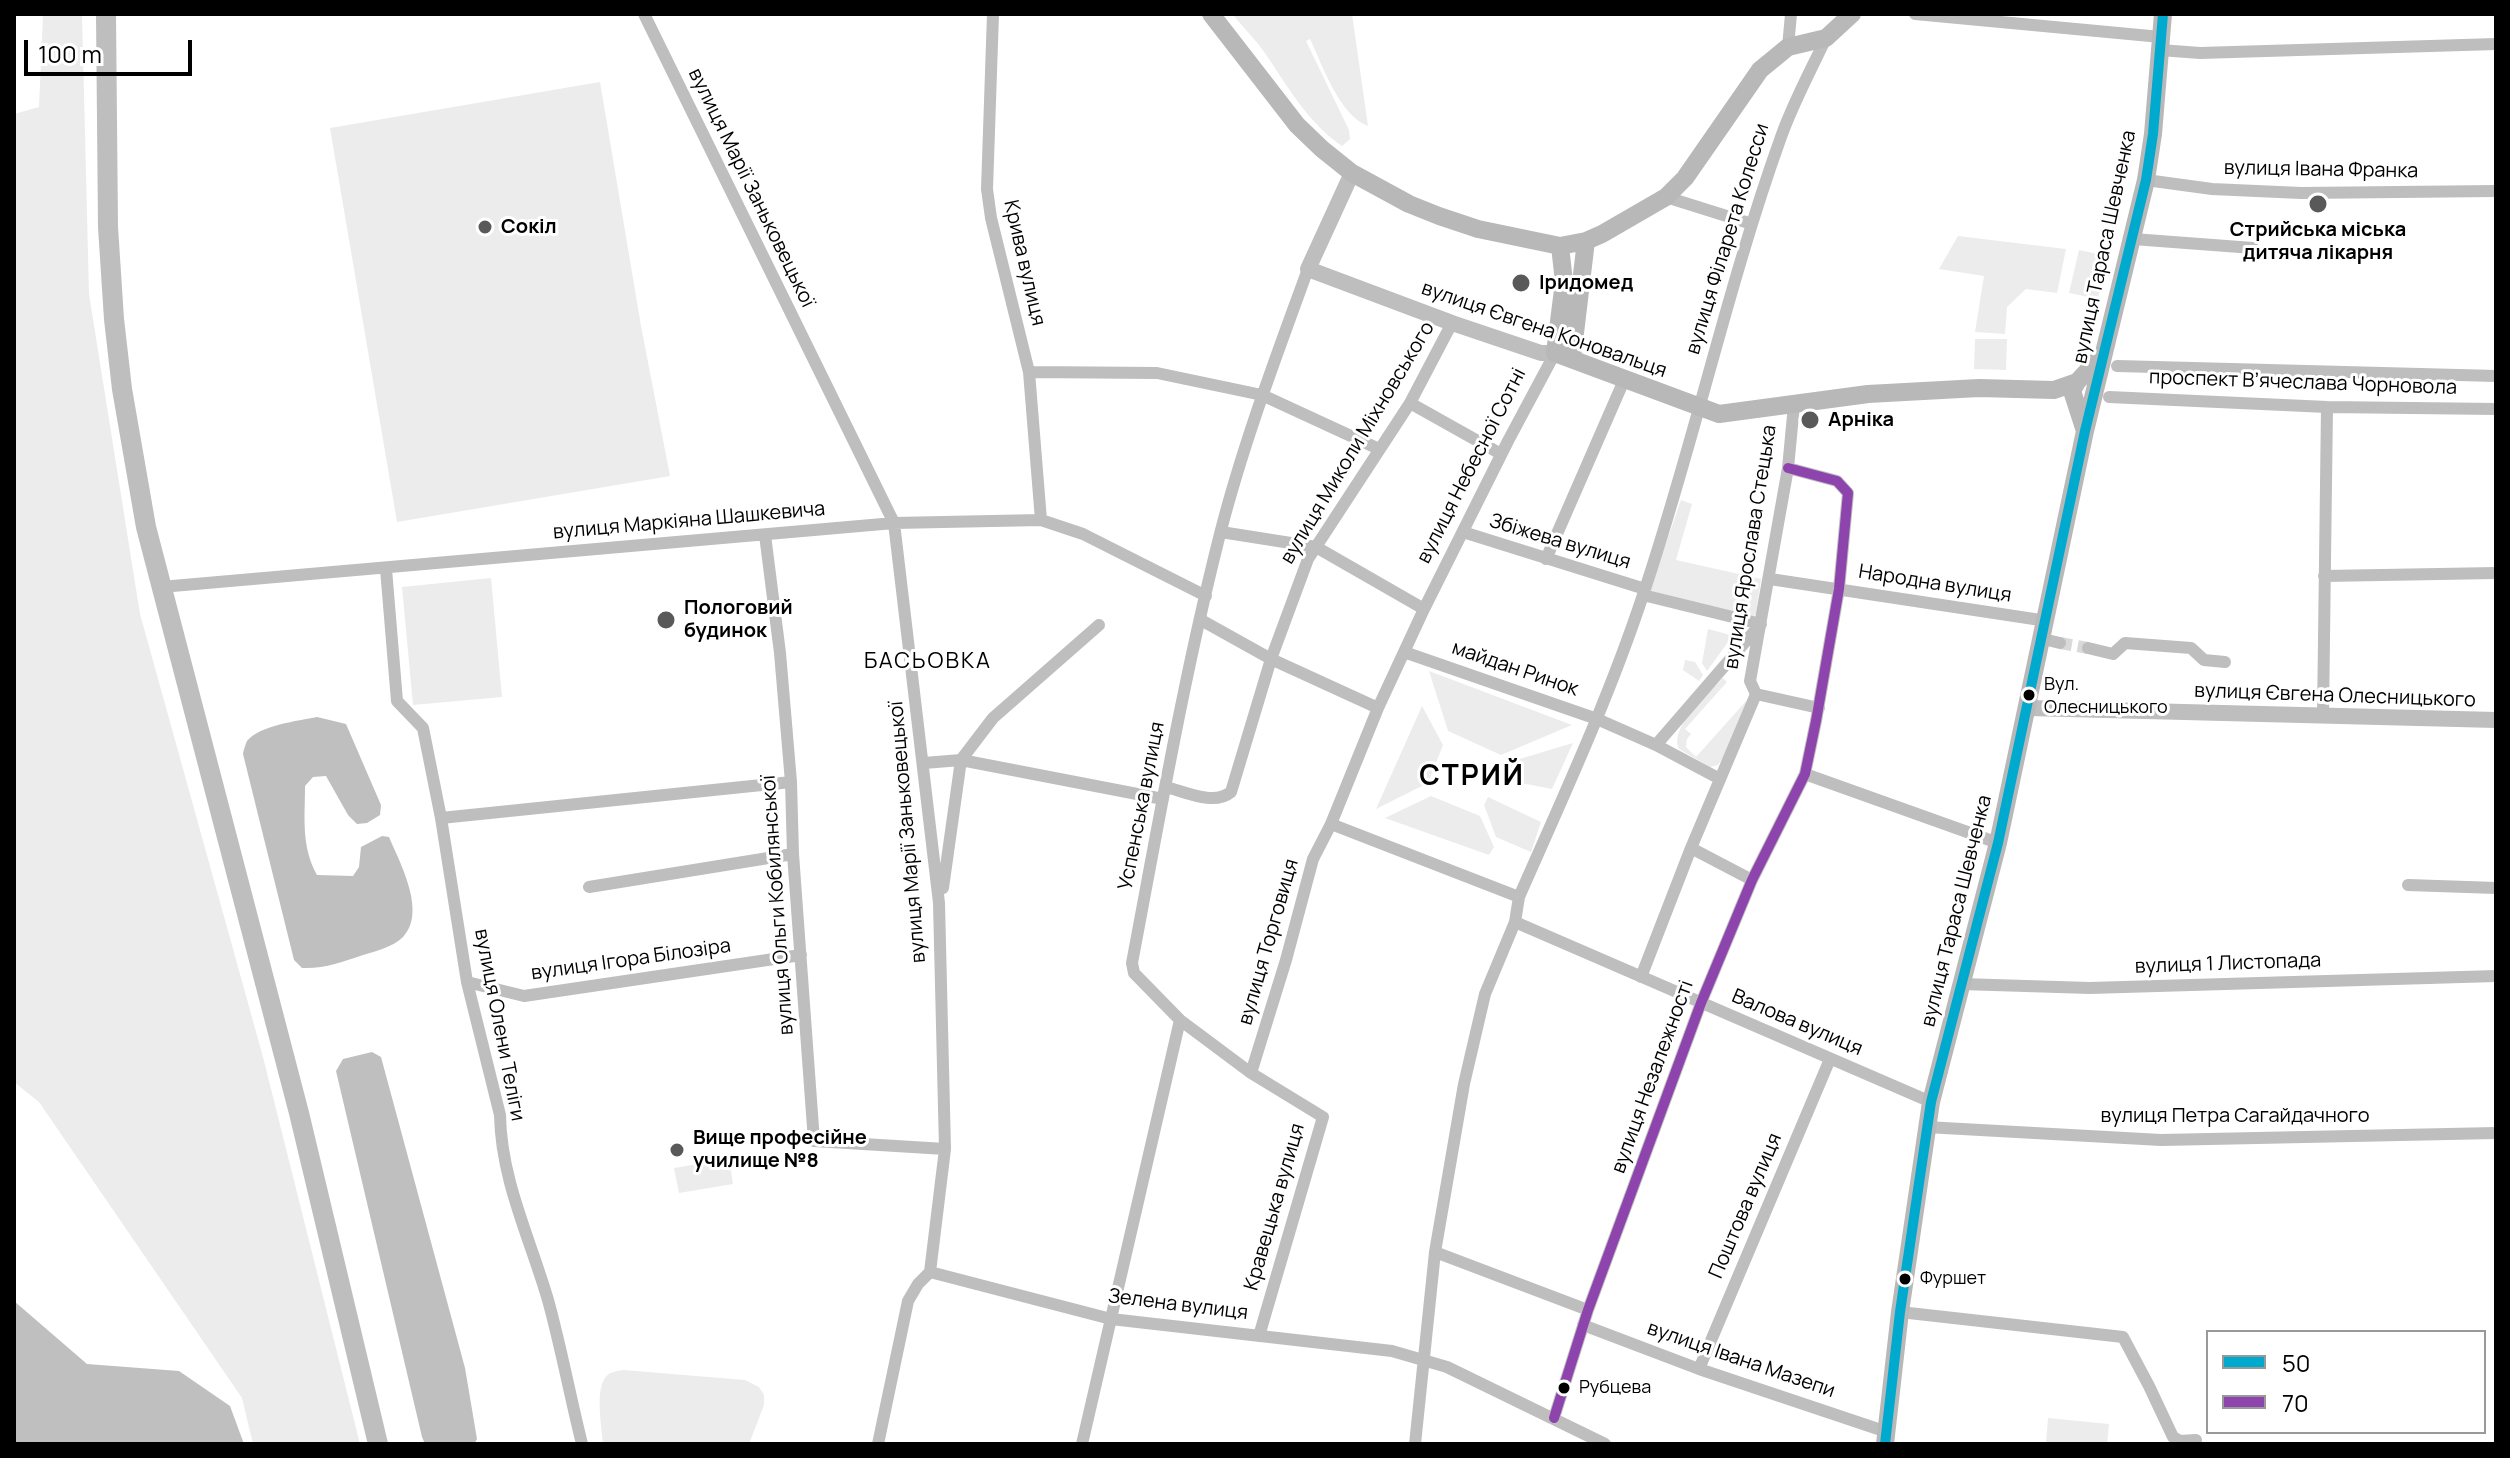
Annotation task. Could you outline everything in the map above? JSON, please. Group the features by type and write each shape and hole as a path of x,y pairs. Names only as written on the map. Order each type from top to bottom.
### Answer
{"highway":[{"path":"106,14 108,227 114,319 135,467 161,587 296,1098 378,1444"}],"main road":[{"path":"1211,14 1297,125 1352,173 1409,204 1439,216 1478,229 1560,246 1586,241 1666,197 1699,160 1760,70 1788,47 1826,38"},
{"name":"вулиця Філарета Колесси","path":"1826,38 1852,14"},
{"name":"вулиця Тараса Шевченка","path":"1886,1438 1926,1127 1998,843 2028,708 2050,635 2085,431 2102,395 2111,360 2153,134 2163,14"},
{"name":"вулиця Небесної Сотні","path":"1564,356 1586,241"},
{"name":"вулиця Небесної Сотні","path":"1560,246 1564,282 1564,356"},
{"name":"вулиця Євгена Коновальця","path":"1564,356 1719,414 1868,394 1979,388 2076,390 2111,360"},
{"name":"вулиця Тараса Шевченка","path":"2076,390 2086,380 2102,395"},
{"path":"2076,390 2085,431"}],"street":[{"name":"вулиця Марії Заньковецької","path":"644,14 894,523 924,763 939,915 945,1149 930,1272"},
{"name":"Крива вулиця","path":"993,14 987,189 991,218 1029,372 1041,520"},
{"path":"1788,47 1791,14"},
{"path":"1915,14 2161,44 2200,53 2496,44"},
{"name":"вулиця Філарета Колесси","path":"1597,719 1644,592 1752,224 1782,134 1826,38"},
{"name":"Успенська вулиця","path":"1180,1020 1134,973 1132,963 1164,793 1221,532 1262,395 1308,269 1352,173"},
{"name":"вулиця Івана Франка","path":"2146,180 2212,189 2301,193 2496,191"},
{"path":"1666,197 1752,224"},
{"path":"2133,239 2253,248"},
{"name":"вулиця Євгена Коновальця","path":"1308,269 1452,323 1541,353 1564,356"},
{"name":"вулиця Миколи Міхновського","path":"924,763 961,760 1164,793 1216,800 1224,798 1231,792 1271,659 1308,559 1410,403 1452,323"},
{"name":"вулиця Небесної Сотні","path":"1404,652 1501,454 1564,356"},
{"name":"проспект Вʼячеслава Чорновола","path":"2111,360 2496,376"},
{"path":"1029,372 1157,373 1262,395 1379,449"},
{"path":"1546,559 1625,378"},
{"name":"проспект Вʼячеслава Чорновола","path":"2102,395 2327,407 2496,409"},
{"path":"1410,403 1501,454"},
{"name":"вулиця Ярослава Стецька","path":"1756,694 1750,681 1788,468 1794,405"},
{"path":"2323,716 2327,407"},
{"name":"вулиця Незалежності","path":"1554,1418 1588,1310 1701,1003 1752,880 1805,774 1839,589 1848,493 1837,481 1788,468"},
{"name":"вулиця Маркіяна Шашкевича","path":"161,587 894,523 1041,520 1083,534 1206,596"},
{"path":"1221,532 1316,547 1424,609"},
{"name":"Збіжева вулиця","path":"1463,532 1644,592 1761,624"},
{"name":"вулиця Ольги Кобилянської","path":"765,535 780,653 791,782 793,854 814,1141 945,1149"},
{"name":"вулиця Олени Теліги","path":"386,569 397,701 423,728 467,982 500,1115 500,1137 508,1180 548,1300 582,1444"},
{"path":"2324,576 2496,573"},
{"name":"Народна вулиця","path":"1770,579 1839,589 2050,635"},
{"path":"1201,620 1271,659 1378,708"},
{"path":"1656,745 1761,624"},
{"path":"939,915 961,760 993,718 1099,625"},
{"path":"2088,648 2113,654 2125,643 2191,648 2204,660 2225,662"},
{"path":"1404,652 1331,824 1519,897"},
{"name":"майдан Ринок","path":"1404,652 1597,719 1519,897 1515,922 1485,994 1464,1084 1435,1252 1415,1444"},
{"path":"1641,977 1756,694 1819,708"},
{"name":"вулиця Євгена Олесницького","path":"2028,708 2496,720"},
{"path":"1597,719 1656,745 1720,779"},
{"path":"1805,774 1998,843"},
{"path":"441,818 791,782"},
{"name":"вулиця Торговиця","path":"1251,1073 1313,859 1331,824"},
{"path":"1691,848 1752,880"},
{"path":"589,887 793,854"},
{"path":"2408,885 2496,888"},
{"name":"Валова вулиця","path":"1515,922 1931,1102"},
{"name":"вулиця Ігора Білозіра","path":"467,982 524,996 801,955"},
{"name":"вулиця 1 Листопада","path":"1961,984 2090,988 2496,976"},
{"path":"1082,1444 1180,1020"},
{"name":"Кравецька вулиця","path":"1180,1020 1251,1073 1323,1117 1259,1336"},
{"name":"Поштова вулиця","path":"1699,1369 1830,1059"},
{"name":"вулиця Петра Сагайдачного","path":"1926,1127 2161,1140 2496,1133"},
{"path":"1435,1252 1588,1310"},
{"path":"878,1444 908,1301 930,1272"},
{"name":"Зелена вулиця","path":"930,1272 1111,1319 1392,1351 1447,1367 1605,1444"},
{"path":"1900,1312 2123,1337 2173,1437 2180,1441 2196,1440"},
{"name":"вулиця Івана Мазепи","path":"1583,1325 1886,1438"}],"shaded area":[{"path":"43,14 82,14 89,294 140,614 263,1057 360,1444 253,1444 242,1398 39,1102 14,1082 14,114 39,107"},
{"path":"1232,14 1352,14 1368,126 1340,101 1310,39 1306,41 1349,130 1350,139 1342,146 1330,137 1309,115 1261,48"},
{"name":"Сокіл","path":"600,82 670,476 397,522 330,128"},
{"path":"1958,236 2066,249 2057,293 2026,289 2007,307 2005,334 1975,332 1984,276 1939,269"},
{"path":"2079,250 2107,256 2098,299 2069,293"},
{"path":"1975,339 2007,339 2006,370 1974,369"},
{"path":"1681,500 1692,504 1676,560 1761,579 1753,617 1651,591"},
{"path":"491,578 502,697 413,705 402,587"},
{"path":"1708,629 1731,638 1707,671 1702,663"},
{"path":"1685,660 1695,662 1703,675 1699,681 1683,670"},
{"path":"1429,671 1572,725 1501,755 1448,731"},
{"path":"1723,678 1727,682 1685,729 1691,734 1686,747 1696,757 1747,700 1723,758 1718,765 1710,767 1679,749 1677,740 1692,711"},
{"path":"1422,706 1443,745 1428,783 1376,809"},
{"path":"317,717 346,724 381,805 380,815 367,823 357,824 348,815 326,776 313,777 305,786 305,832 308,853 317,875 353,876 359,867 361,847 382,836 389,837 405,873 412,914 410,927 403,937 389,946 333,964 302,968 294,960 243,754 247,741 261,731"},
{"path":"1573,743 1552,789 1495,778 1503,764"},
{"path":"1431,796 1480,816 1494,847 1489,855 1385,818"},
{"path":"1488,797 1541,822 1531,852 1496,837 1484,805"},
{"path":"372,1052 381,1057 465,1368 477,1439 474,1444 425,1444 422,1437 336,1071 343,1059"},
{"path":"729,1159 733,1184 679,1193 674,1168"},
{"path":"14,1301 87,1364 179,1371 230,1406 244,1444 14,1444"},
{"path":"623,1370 745,1380 759,1387 764,1395 764,1405 749,1444 603,1444 602,1384 609,1374"},
{"path":"2048,1418 2109,1424 2107,1444 2046,1444"}],"tunnel":[{"path":"2060,643 2088,648"}],"transit line":[{"name":"50","path":"1885,1444 1900,1312 1931,1102 1998,843 2085,431 2146,180 2163,14"},
{"name":"70","path":"1554,1418 1588,1310 1701,1003 1752,880 1805,774 1839,589 1848,493 1837,481 1788,468"}],"place":[{"name":"Стрийська міська дитяча лікарня","path":"2318,204"},
{"name":"Сокіл","path":"485,227"},
{"name":"Іридомед","path":"1521,283"},
{"name":"Арніка","path":"1810,420"},
{"name":"Пологовий будинок","path":"666,620"},
{"name":"Вул. Олесницького","path":"2029,695"},
{"name":"Вище професійне училище №8","path":"677,1150"},
{"name":"Фуршет","path":"1905,1279"},
{"name":"Рубцева","path":"1564,1388"}],"district":[{"name":"БАСЬОВКА","path":"928,662"},
{"name":"СТРИЙ","path":"1472,777"}]}
